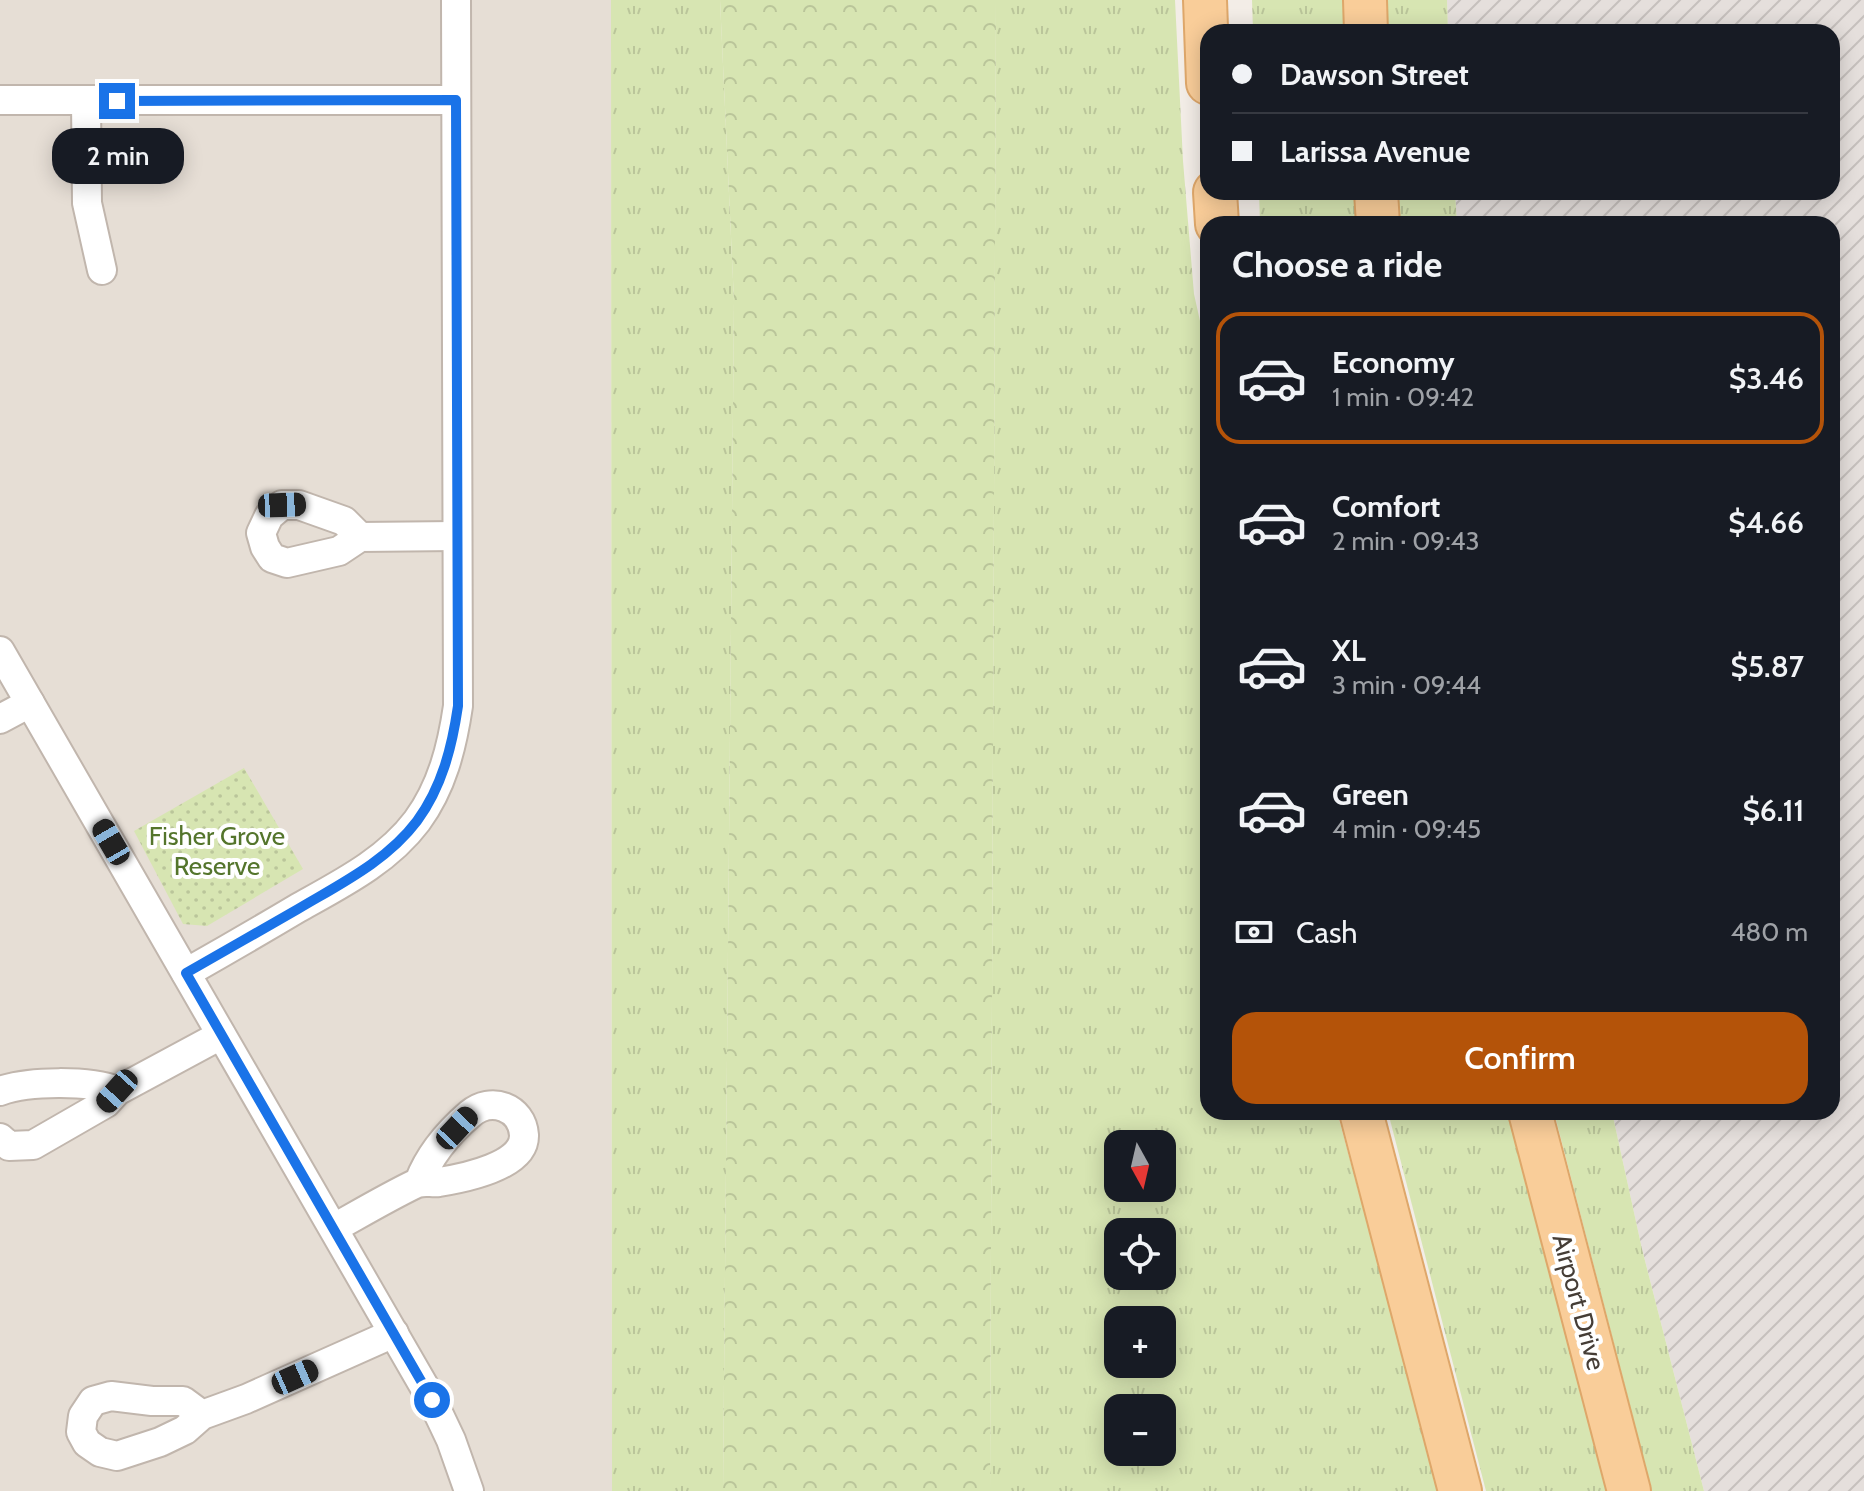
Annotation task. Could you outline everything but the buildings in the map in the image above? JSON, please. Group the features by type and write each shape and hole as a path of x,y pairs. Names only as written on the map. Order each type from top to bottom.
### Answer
{"main road":[{"path":"1205,0 1206,24"},
{"path":"1365,0 1366,24"},
{"path":"1363,1120 1460,1491"},
{"name":"Airport Drive","path":"1532,1120 1629,1491"}],"street":[{"path":"186,973 364,870 395,845 417,820 439,782 448,757 458,706 456,0"},
{"path":"0,100 456,100"},
{"path":"86,101 87,203 102,270"},
{"path":"360,537 456,536"},
{"path":"0,651 394,1333 451,1440 469,1491"},
{"path":"0,719 30,703"},
{"path":"0,1138 9,1146 33,1145 106,1103 117,1091 221,1035"},
{"path":"0,1091 17,1085 102,1086 117,1091"},
{"path":"334,1228 419,1182"},
{"path":"202,1415 246,1399 394,1333"}],"shaded area":[{"path":"0,0 611,0 612,1491 0,1491"},
{"path":"1447,0 1864,0 1864,1491 1704,1491 1642,1249 1614,1120 1840,1120 1840,216 1456,216 1456,200 1840,200 1840,24 1448,24"}],"green space":[{"path":"611,0 720,0 734,301 723,1491 612,1491"},
{"path":"720,0 996,0 990,1491 723,1491 734,301"},
{"path":"996,0 1175,0 1183,161 1194,294 1200,321 1200,1120 1339,1120 1440,1491 990,1491"},
{"path":"1252,0 1355,0 1355,24 1253,24"},
{"path":"1387,0 1447,0 1448,24 1388,24"},
{"path":"1259,200 1365,200 1366,216 1260,216"},
{"path":"1394,200 1456,200 1456,216 1395,216"},
{"name":"Fisher Grove Reserve","path":"244,768 303,869 207,926 183,924 134,831"},
{"path":"1390,1120 1523,1120 1618,1491 1486,1491"},
{"path":"1556,1120 1614,1120 1642,1249 1704,1491 1652,1491"}],"route":[{"path":"117,101 456,100 458,706 452,745 439,782 417,820 395,845 364,870 186,973 432,1400"}]}
